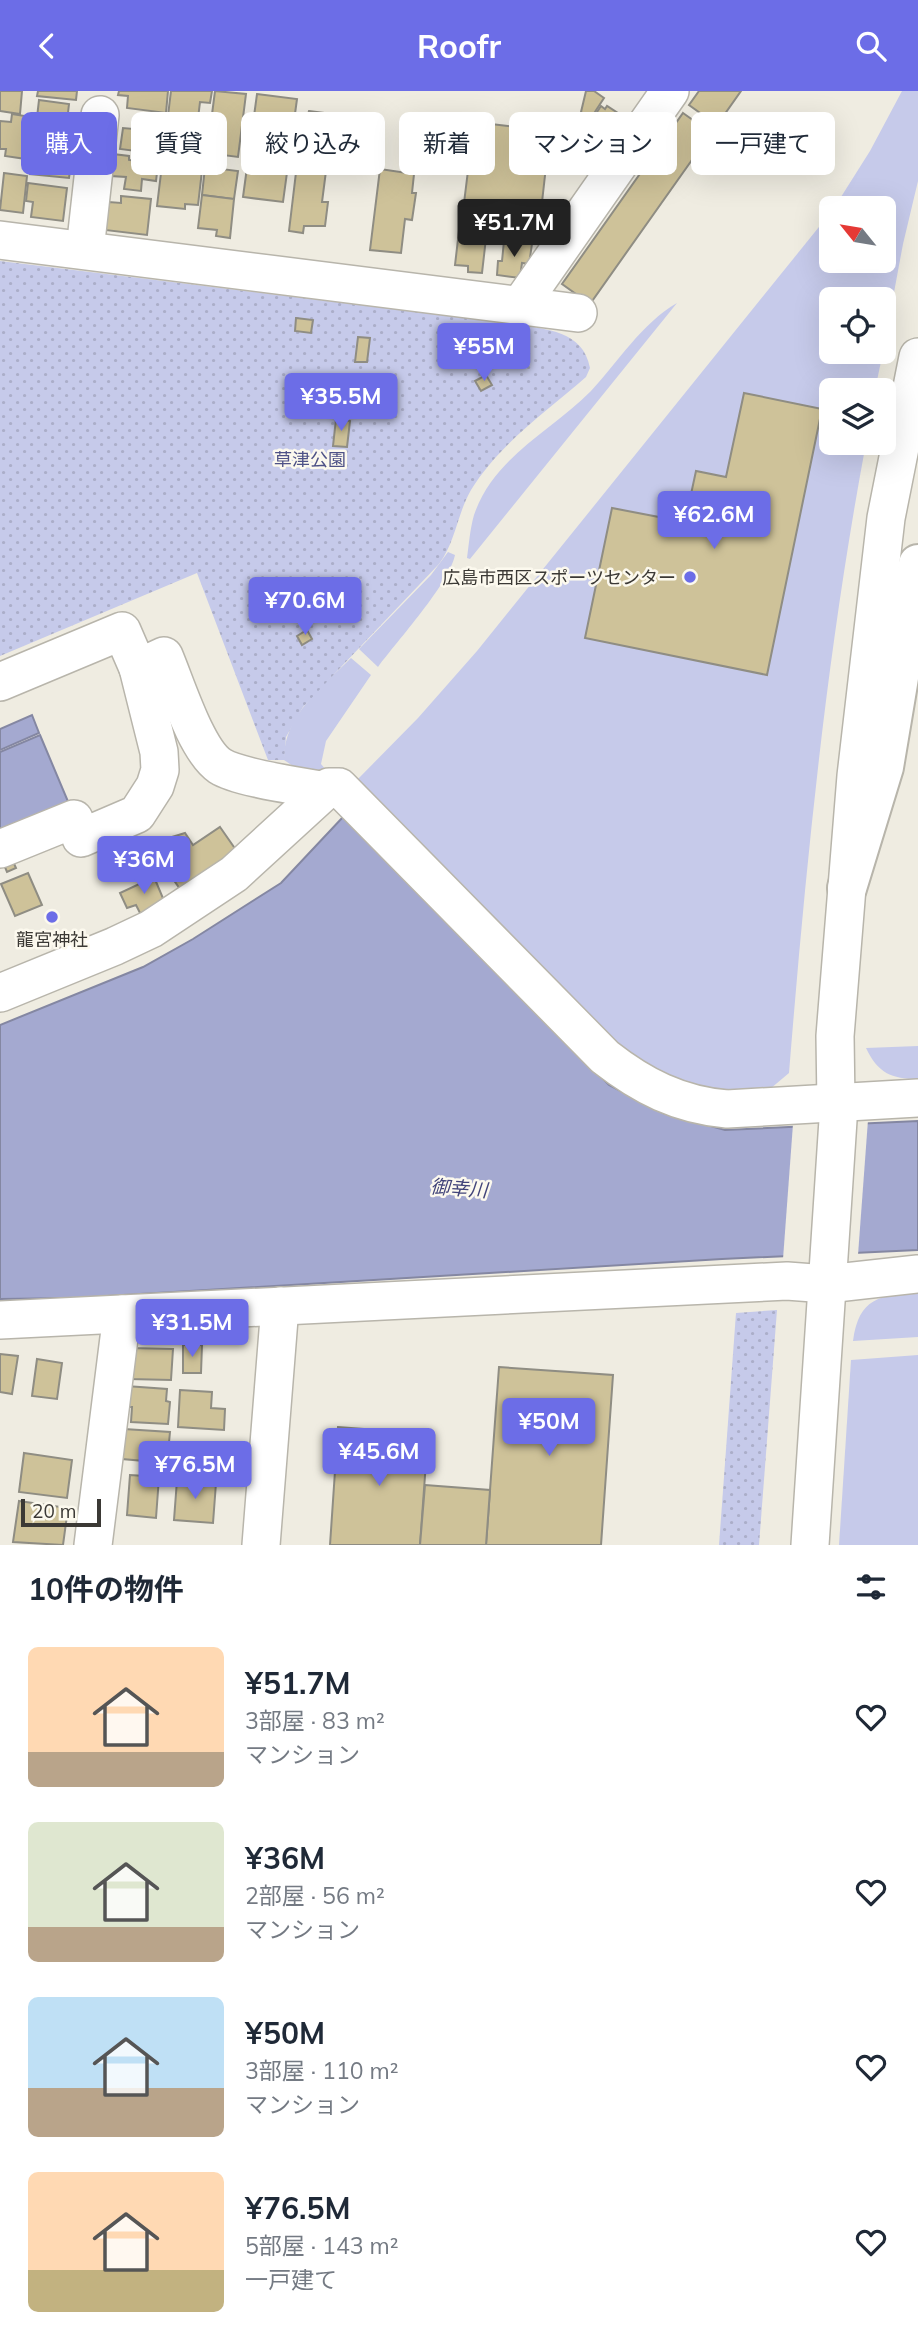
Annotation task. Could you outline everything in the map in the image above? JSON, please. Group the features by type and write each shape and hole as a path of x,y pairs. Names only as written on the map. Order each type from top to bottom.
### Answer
{"highway":[{"path":"848,888 884,767 918,563"}],"street":[{"path":"521,304 670,91"},
{"path":"85,250 93,175"},
{"path":"0,240 578,313"},
{"path":"810,1539 837,1112 835,1036 856,776 886,518 918,357"},
{"path":"0,682 122,631 138,668 159,752 160,770 147,801 137,814 80,838 74,819 0,849"},
{"path":"138,668 164,656 203,748 221,767 325,791"},
{"path":"0,993 151,929 234,874 329,787 339,786 605,1057 632,1079 679,1101 711,1108 837,1112 918,1098"},
{"path":"0,1320 787,1281 828,1270 918,1274"},
{"path":"261,1545 280,1306"},
{"path":"93,1545 122,1314"}],"green space":[{"name":"広島市西区スポーツセンター","path":"902,91 918,91 918,181 895,287 819,287 819,364 880,364 878,378 819,378 819,455 864,455 840,600 819,757 789,1073 770,1089 726,1092 688,1086 631,1057 358,779 418,718 477,651 819,227 819,273 896,273 896,196 842,196 870,151"},
{"name":"草津公園","path":"0,261 539,328 562,334 580,346 590,368 586,377 524,429 495,458 466,499 449,546 439,564 303,707 286,737 284,760 268,760 197,573 0,656"},
{"path":"677,303 470,559 467,558 474,515 495,477 509,461 591,391 652,321"},
{"path":"448,552 455,555 443,581 378,667 359,649 431,575"},
{"path":"351,658 371,675 326,741 321,764 326,770 322,774 315,769 312,773 296,768 284,760 290,729 317,691"},
{"path":"918,1046 918,1079 900,1078 886,1073 875,1063 866,1048"},
{"path":"918,1291 918,1337 853,1341 860,1315 866,1307 882,1297"},
{"path":"777,1310 759,1545 719,1545 736,1313"},
{"path":"918,1355 918,1545 839,1545 851,1360"}],"water":[{"path":"32,715 39,733 0,750 0,729"},
{"path":"40,735 72,811 0,841 0,752"},
{"name":"御幸川","path":"343,817 609,1085 663,1113 725,1130 918,1121 918,1250 722,1259 74,1298 0,1299 0,1025 143,967 193,939 281,883"}],"pier":[{"path":"868,1120 858,1255 783,1259 793,1124"}],"building":[{"path":"0,91 22,91 20,114 0,111"},
{"path":"38,91 77,91 76,100 37,96"},
{"path":"119,91 168,91 166,112 127,108 128,96 118,95"},
{"path":"171,91 212,91 210,103 200,102 199,112 168,112"},
{"path":"215,91 246,94 244,112 241,112 238,157 227,156 227,112 212,112"},
{"path":"586,91 594,91 604,98 595,112 581,112"},
{"path":"699,91 741,91 726,112 699,112 689,105"},
{"path":"257,94 297,99 295,112 255,112"},
{"path":"39,100 69,104 68,112 38,112"},
{"path":"601,106 605,109 607,106 616,112 597,112"},
{"path":"683,113 691,119 691,161 590,304 562,284 639,175 677,175 677,121"},
{"path":"12,114 21,115 21,158 5,156 6,149 0,149 0,121 11,122"},
{"path":"495,124 509,126 509,175 545,175 541,211 464,203 467,175 495,175"},
{"path":"123,128 131,129 131,150 120,149"},
{"path":"117,154 129,156 131,175 157,175 156,181 142,179 141,191 124,189 126,177 111,176 117,175"},
{"path":"227,170 238,171 234,199 202,195 204,175 227,175"},
{"path":"385,170 399,172 399,175 414,175 412,193 416,193 412,220 405,219 401,253 370,250 379,175 385,175"},
{"path":"4,173 27,176 23,213 0,210"},
{"path":"40,175 69,175 69,178"},
{"path":"161,175 201,175 198,205 185,204 185,209 157,206"},
{"path":"246,175 287,175 283,202 243,197"},
{"path":"296,175 325,175 322,202 328,202 325,226 304,226 303,233 289,231"},
{"path":"28,183 67,188 63,221 31,217 33,202 26,201"},
{"path":"202,195 234,199 230,238 216,236 217,230 198,228"},
{"path":"121,196 151,199 147,235 105,230 109,202 121,203"},
{"path":"462,205 503,210 499,240 486,238 482,273 468,272 468,266 455,265"},
{"path":"506,209 554,214 551,236 545,235 545,240 503,236"},
{"path":"504,241 532,244 529,264 522,263 520,278 497,275"},
{"path":"296,318 313,320 311,333 295,331"},
{"path":"358,337 370,338 367,362 355,362"},
{"path":"486,375 492,385 481,391 475,381"},
{"path":"744,393 819,408 819,424 767,675 585,638 612,508 685,522 696,471 726,477"},
{"path":"336,419 350,421 347,447 333,446"},
{"path":"307,630 312,639 302,645 297,636"},
{"path":"220,827 236,850 180,889 149,844 185,833 193,845"},
{"path":"11,857 16,868 7,872 2,860"},
{"path":"28,873 42,905 15,916 1,884"},
{"path":"154,877 165,903 141,915 136,905 127,908 120,893"},
{"path":"183,1345 202,1345 201,1373 183,1373"},
{"path":"129,1348 173,1349 171,1380 129,1379"},
{"path":"0,1354 18,1356 12,1394 0,1392"},
{"path":"37,1359 62,1363 57,1399 32,1396"},
{"path":"499,1367 613,1375 601,1545 486,1545"},
{"path":"126,1386 167,1389 166,1401 170,1402 168,1424 131,1422 132,1407 124,1407"},
{"path":"180,1390 212,1392 211,1408 225,1409 224,1430 178,1427"},
{"path":"338,1427 428,1434 420,1545 330,1545"},
{"path":"124,1429 170,1432 167,1463 122,1459"},
{"path":"24,1453 72,1460 67,1498 19,1492"},
{"path":"130,1475 159,1477 156,1518 127,1515"},
{"path":"177,1480 216,1483 213,1523 174,1520"},
{"path":"425,1485 490,1490 486,1545 420,1545"},
{"path":"19,1501 68,1508 63,1545 13,1542"}],"place":[{"name":"広島市西区スポーツセンター","path":"690,577"},
{"name":"龍宮神社","path":"52,917"}]}
